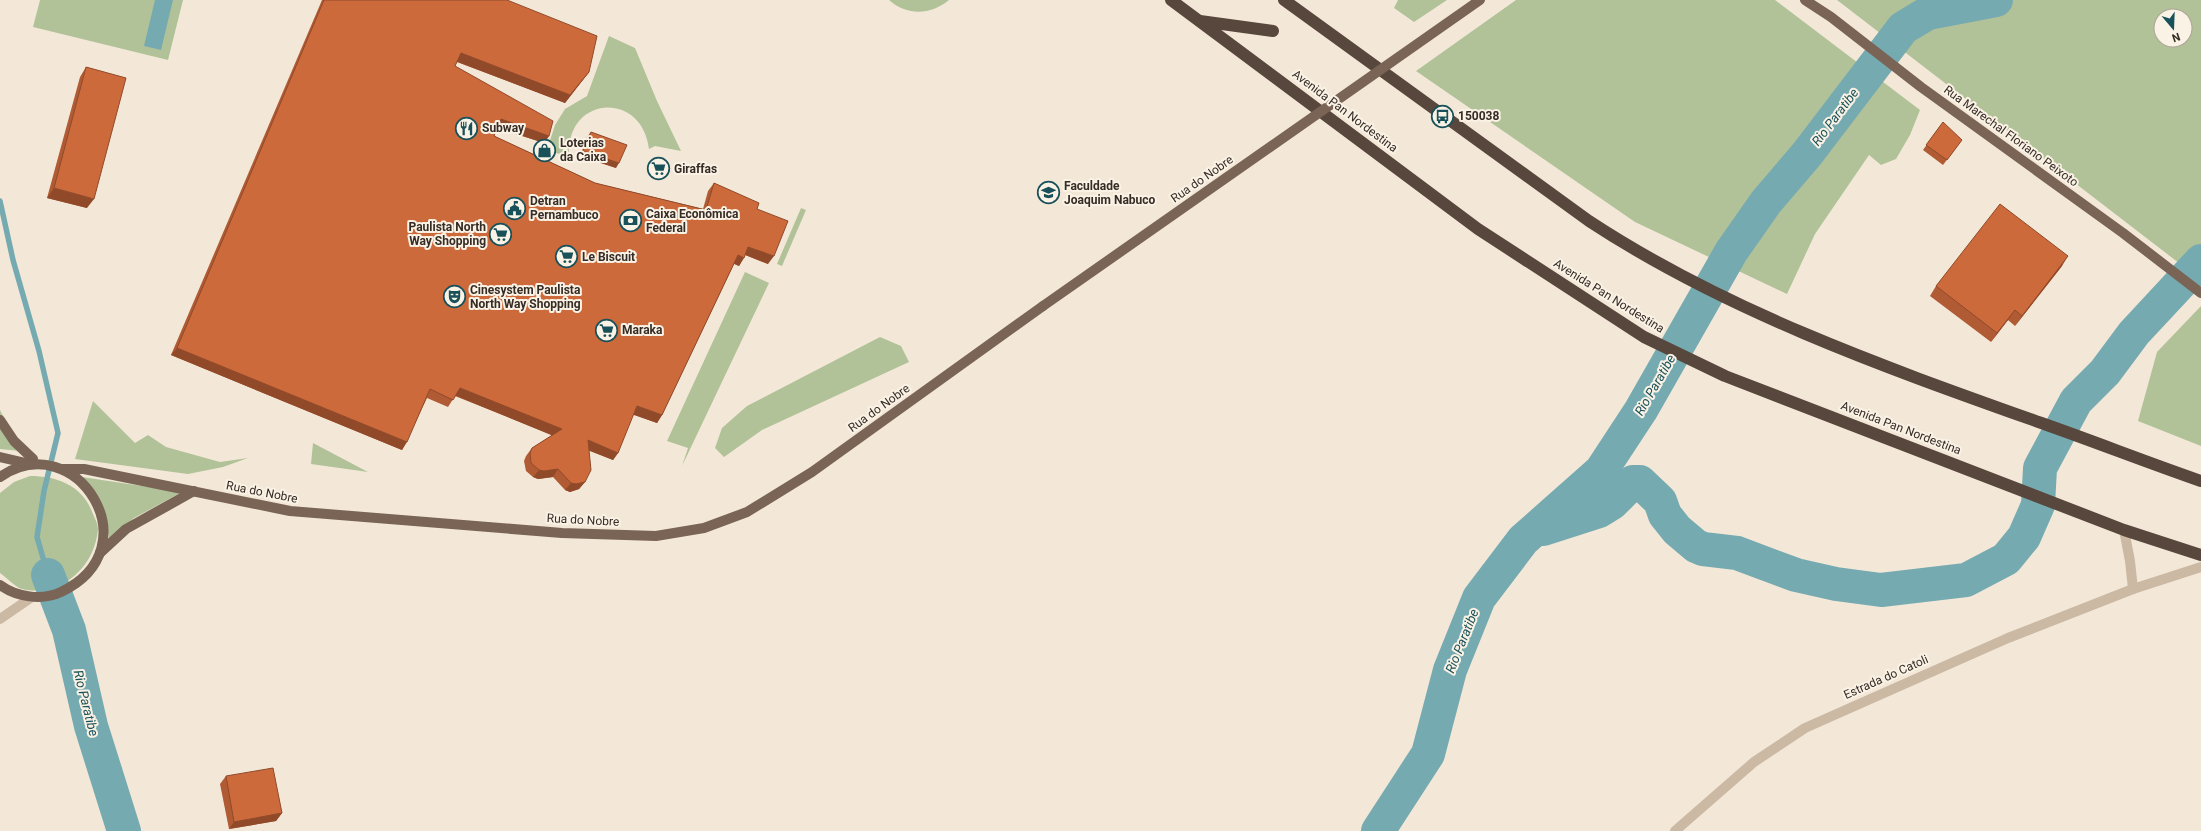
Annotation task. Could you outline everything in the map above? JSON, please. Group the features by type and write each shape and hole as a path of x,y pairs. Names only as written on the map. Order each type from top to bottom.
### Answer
{"highway":[{"name":"Avenida Pan Nordestina","path":"1171,0 1478,229 1644,337 1725,376 2124,530 2201,555"},
{"path":"1284,0 1589,221 1623,244 1673,272 1760,313 1870,361 2134,458 2201,481"},
{"path":"1199,21 1273,31"}],"main road":[{"name":"Rua do Nobre","path":"59,469 84,469 290,512 562,533 656,536 704,528 748,512 812,472 1043,306 1480,0"},
{"name":"Rua Marechal Floriano Peixoto","path":"1805,0 1831,17 1921,87 2201,293"},
{"path":"0,420 14,441 37,464"},
{"path":"0,457 59,469 79,480 92,494 101,513 104,532 100,552 90,572 74,586 56,595 34,597 8,591 0,585"},
{"path":"0,477 21,467 37,464"},
{"path":"100,552 126,529 194,491"}],"street":[{"path":"2124,530 2130,560 2133,589"},
{"name":"Estrada do Catoli","path":"1675,831 1754,762 1805,728 2008,638 2133,589 2201,567"},
{"path":"0,619 34,597"}],"green space":[{"path":"40,0 183,0 168,60 33,27"},
{"path":"889,0 949,0 935,9 919,12 903,9"},
{"path":"1398,0 1447,0 1414,22 1394,8"},
{"path":"1516,0 1775,0 1920,110 1910,135 1896,159 1881,165 1869,155 1815,234 1787,294 1635,222 1416,71"},
{"path":"1837,0 2201,0 2201,280"},
{"path":"609,36 635,48 657,101 681,151 655,146 649,149 643,130 633,117 620,109 605,108 591,112 579,121 571,136 569,157 547,150 555,125 565,109 587,96"},
{"path":"801,208 806,210 782,266 777,264"},
{"path":"745,272 769,283 682,466 688,448 667,441"},
{"path":"2201,306 2201,446 2138,421 2157,352"},
{"path":"880,337 901,346 909,362 762,430 724,457 715,448 722,428 747,406"},
{"path":"93,401 135,443 148,435 166,447 220,462 248,458 223,467 188,474 75,459"},
{"path":"0,410 11,432 30,452 0,449"},
{"path":"313,443 368,472 311,464"},
{"path":"30,476 50,478 68,484 83,496 89,504 98,525 95,543 90,556 74,577 50,589 36,591 19,588 0,573 0,493 14,482"},
{"path":"82,477 182,492 134,518 109,539 107,521 102,505 89,484"}],"water":[{"path":"155,0 173,0 161,50 144,46"}],"building":[{"name":"Paulista North Way Shopping","path":"324,0 507,0 597,36 589,72 570,95 461,53 455,66 553,121 549,136 501,119 494,136 595,183 706,210 714,183 759,203 757,209 788,221 774,256 748,247 744,258 738,255 662,415 637,406 618,453 588,440 591,470 585,482 576,484 571,483 558,469 544,471 539,470 531,463 530,453 532,448 562,429 460,388 453,400 430,389 407,442 177,348"},
{"path":"86,67 126,78 94,199 54,188"},
{"path":"1943,122 1962,140 1947,160 1926,145"},
{"path":"591,132 627,145 619,163 583,151"},
{"path":"2000,204 2068,256 2022,316 2015,310 1997,333 1936,286"},
{"path":"273,768 282,813 234,822 226,776"}],"waterway":[{"name":"Rio Paratibe","path":"1378,831 1428,754 1450,670 1479,598 1523,540 1601,471 1641,410 1731,252 1766,202 1807,154 1903,28 1928,13 1996,0"},
{"path":"0,201 13,260 39,351 58,433 44,491 37,537 48,575"},
{"path":"1543,529 1599,511 1612,503 1633,482 1640,482 1660,501 1665,515 1677,530 1696,546 1703,549 1737,553 1796,575 1836,584 1881,590 1966,580 2006,559 2024,537 2038,505 2040,468 2076,401 2105,372 2134,333 2201,261"},
{"name":"Rio Paratibe","path":"48,575 69,630 91,726 124,831"}],"place":[{"name":"150038","path":"1442,116"},
{"name":"Subway","path":"466,128"},
{"name":"Loterias da Caixa","path":"545,150"},
{"name":"Giraffas","path":"658,169"},
{"name":"Faculdade Joaquim Nabuco","path":"1048,193"},
{"name":"Detran Pernambuco","path":"514,208"},
{"name":"Caixa Econômica Federal","path":"630,221"},
{"name":"Paulista North Way Shopping","path":"501,234"},
{"name":"Le Biscuit","path":"567,257"},
{"name":"Cinesystem Paulista North Way Shopping","path":"455,297"},
{"name":"Maraka","path":"607,330"}]}
